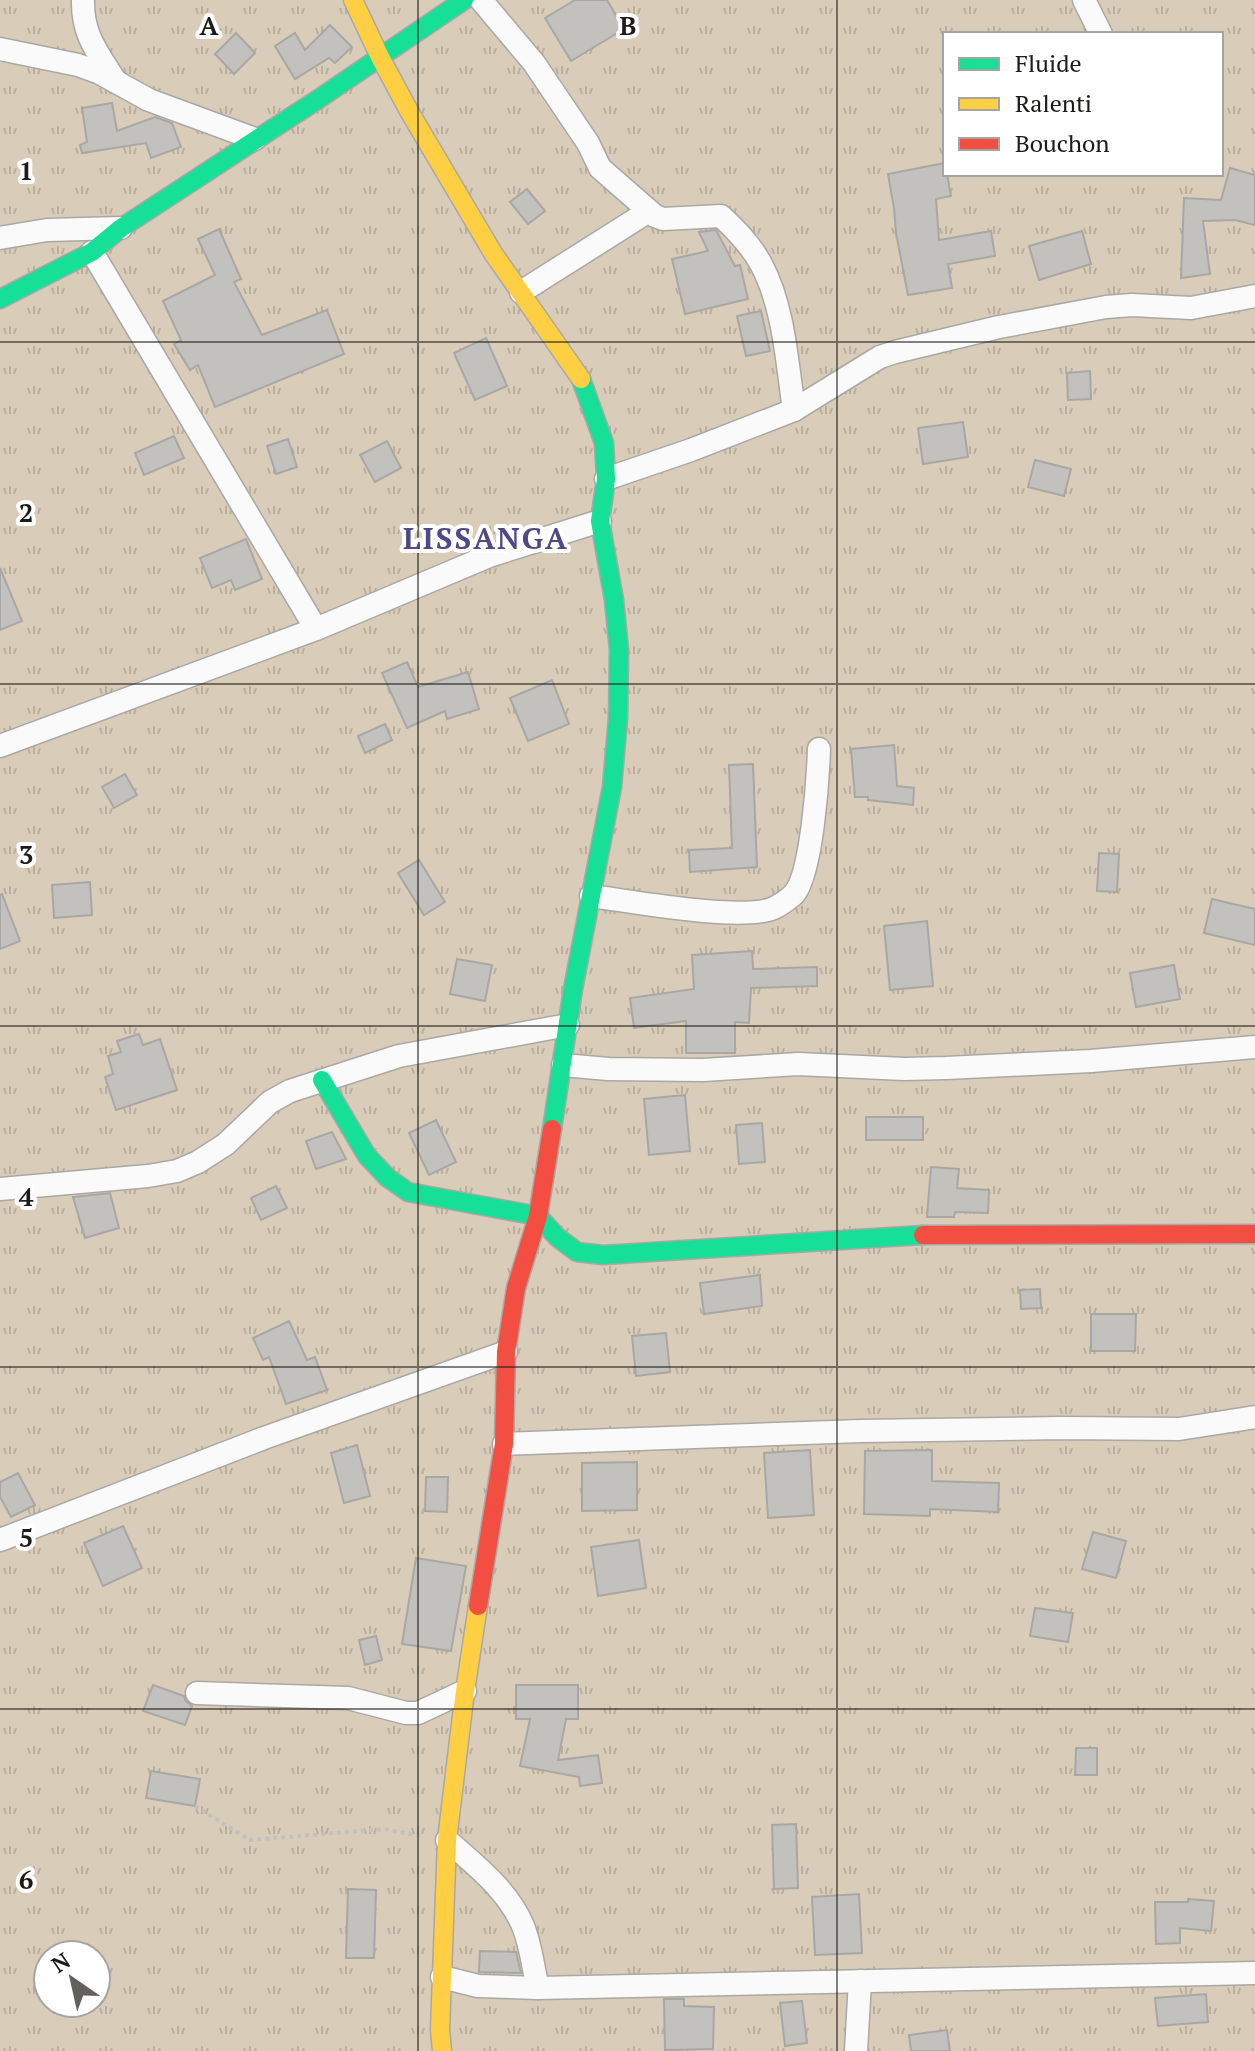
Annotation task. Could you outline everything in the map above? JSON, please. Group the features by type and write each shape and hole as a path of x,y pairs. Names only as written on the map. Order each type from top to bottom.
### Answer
{"street":[{"path":"83,0 85,29 116,82"},
{"path":"353,0 409,111 493,253 580,377 604,443 606,479 600,521 619,650 618,718 612,787 568,1025 538,1216 516,1288 506,1352 504,1444 465,1691 447,1840 440,2030 442,2051"},
{"path":"0,299 92,252 121,228 464,0"},
{"path":"481,0 534,63 588,143 600,168 649,211 663,219 721,216 753,250 777,305 794,410"},
{"path":"1084,0 1100,32"},
{"path":"0,49 78,65 100,73 149,100 255,139"},
{"path":"521,292 649,211"},
{"path":"0,238 47,230 121,228"},
{"path":"92,252 316,629"},
{"path":"606,479 794,410 880,357 895,352 999,327 1106,307 1191,308 1255,296"},
{"path":"0,746 316,629 477,560 600,521"},
{"path":"591,896 708,911 747,913 774,908 795,893 804,875 816,804 819,749"},
{"path":"0,1189 177,1171 226,1144 270,1102 290,1091 399,1056 568,1025"},
{"path":"563,1065 608,1069 718,1069 798,1064 932,1068 1091,1061 1255,1047"},
{"path":"322,1080 367,1156 388,1178 408,1192 538,1216 557,1237 577,1252 603,1255 904,1235 1255,1234"},
{"path":"0,1540 264,1438 506,1352"},
{"path":"504,1444 861,1431 1179,1429 1255,1417"},
{"path":"197,1693 348,1698 406,1713 418,1713 465,1691"},
{"path":"447,1840 489,1878 512,1905 523,1927 538,1988"},
{"path":"442,1977 478,1986 538,1988 1255,1973"},
{"path":"856,2051 860,1981"}],"path":[{"path":"195,1806 250,1840 383,1829 447,1840"}],"green space":[{"path":"0,0 1255,0 1255,2051 0,2051"}],"building":[{"path":"575,0 607,0 624,29 571,61 545,18"},
{"path":"330,25 352,47 335,63 329,58 295,79 275,46 295,33 305,50"},
{"path":"236,33 255,53 234,74 215,54"},
{"path":"112,103 117,131 155,117 172,123 181,147 151,158 146,143 82,153 80,145 87,142 82,108"},
{"path":"943,163 943,176 947,176 951,196 936,199 939,240 991,231 995,256 948,264 952,288 908,295 888,174"},
{"path":"1230,168 1255,175 1255,225 1235,220 1203,221 1210,274 1181,278 1184,198 1221,200"},
{"path":"527,189 545,211 528,224 510,202"},
{"path":"219,229 241,279 234,282 262,335 327,310 344,354 215,407 198,365 190,370 174,344 181,340 163,301 215,275 198,239"},
{"path":"716,230 735,266 740,265 748,299 685,314 672,259 708,251 699,232"},
{"path":"1082,231 1091,264 1039,280 1029,246"},
{"path":"761,311 770,351 746,356 737,316"},
{"path":"486,338 507,386 475,400 454,353"},
{"path":"1090,371 1091,399 1068,400 1067,373"},
{"path":"963,422 968,457 923,464 918,428"},
{"path":"174,436 184,458 144,475 135,453"},
{"path":"288,439 297,467 276,474 267,446"},
{"path":"387,441 401,468 375,482 360,455"},
{"path":"1035,460 1071,469 1064,496 1028,487"},
{"path":"246,539 262,579 235,590 231,580 212,588 200,558"},
{"path":"0,568 22,621 0,630"},
{"path":"407,662 418,687 468,672 479,709 447,719 445,711 407,728 382,673"},
{"path":"552,680 569,724 528,741 510,698"},
{"path":"385,724 392,740 365,753 358,736"},
{"path":"894,745 897,786 914,788 913,805 855,797 851,749"},
{"path":"753,764 757,867 690,872 689,850 732,848 729,765"},
{"path":"125,774 137,795 114,808 102,787"},
{"path":"1099,853 1119,854 1117,892 1097,891"},
{"path":"419,860 445,902 424,915 398,873"},
{"path":"90,882 92,915 54,918 52,885"},
{"path":"0,895 20,941 0,949"},
{"path":"1212,899 1255,909 1255,945 1204,933"},
{"path":"927,921 933,986 890,990 884,926"},
{"path":"752,951 753,969 817,967 817,986 751,988 749,1023 735,1022 735,1053 686,1053 686,1021 634,1028 630,998 694,989 692,955"},
{"path":"457,959 492,965 485,1001 450,994"},
{"path":"1174,965 1180,999 1136,1007 1130,973"},
{"path":"139,1034 143,1045 160,1039 177,1090 116,1110 105,1077 113,1074 108,1056 121,1052 117,1041"},
{"path":"685,1095 690,1151 649,1155 644,1099"},
{"path":"866,1117 923,1117 923,1140 866,1140"},
{"path":"436,1120 456,1162 429,1175 409,1133"},
{"path":"762,1123 765,1162 739,1164 736,1125"},
{"path":"332,1132 346,1159 316,1169 306,1141"},
{"path":"931,1167 959,1169 957,1188 989,1190 988,1213 955,1212 954,1217 927,1217"},
{"path":"276,1186 287,1208 261,1220 251,1198"},
{"path":"110,1193 119,1228 85,1238 73,1197"},
{"path":"760,1275 762,1306 704,1314 700,1283"},
{"path":"1040,1289 1041,1308 1021,1309 1020,1290"},
{"path":"1091,1314 1136,1314 1135,1351 1091,1351"},
{"path":"289,1321 307,1360 315,1357 327,1390 286,1404 269,1357 263,1360 253,1338"},
{"path":"666,1333 670,1372 636,1376 632,1336"},
{"path":"357,1445 370,1496 344,1503 331,1453"},
{"path":"810,1450 814,1515 768,1518 764,1453"},
{"path":"932,1450 932,1481 999,1483 998,1512 930,1509 930,1516 864,1514 865,1451"},
{"path":"637,1462 637,1510 582,1511 582,1463"},
{"path":"18,1473 35,1505 11,1517 0,1497 0,1482"},
{"path":"426,1477 448,1477 447,1512 425,1511"},
{"path":"123,1526 142,1568 103,1586 84,1543"},
{"path":"1093,1532 1126,1541 1116,1578 1082,1569"},
{"path":"639,1540 646,1588 598,1596 591,1547"},
{"path":"416,1558 466,1566 451,1651 402,1644"},
{"path":"1035,1608 1073,1613 1068,1642 1030,1636"},
{"path":"376,1636 382,1660 365,1665 359,1640"},
{"path":"153,1685 184,1696 192,1706 185,1725 143,1711"},
{"path":"516,1685 578,1685 578,1719 566,1719 558,1760 598,1755 602,1783 580,1786 579,1777 520,1766 530,1719 516,1719"},
{"path":"1076,1748 1097,1748 1097,1775 1075,1775"},
{"path":"151,1771 200,1779 195,1806 146,1798"},
{"path":"796,1824 798,1888 774,1889 772,1825"},
{"path":"348,1889 376,1890 374,1958 346,1958"},
{"path":"859,1894 862,1953 815,1955 812,1897"},
{"path":"1188,1899 1214,1901 1211,1931 1180,1928 1180,1943 1156,1944 1155,1902 1188,1902"},
{"path":"480,1951 516,1952 521,1973 479,1972"},
{"path":"1206,1994 1208,2022 1158,2026 1155,1998"},
{"path":"664,1999 684,1999 684,2006 714,2007 713,2049 665,2050"},
{"path":"802,2001 807,2043 785,2046 780,2003"},
{"path":"947,2030 950,2051 911,2051 909,2035"}],"traffic: fast":[{"path":"0,299 92,252 121,228 464,0"},
{"path":"552,1129 573,989 612,787 618,718 619,650 600,521 606,479 604,443 581,379"},
{"path":"322,1080 367,1156 388,1178 408,1192 538,1216 557,1237 577,1252 603,1255 923,1235"}],"traffic: slow":[{"path":"353,0 409,111 493,253 581,379"},
{"path":"442,2051 440,2030 447,1840 478,1606"}],"traffic: jam":[{"path":"478,1606 504,1444 506,1352 516,1288 538,1216 552,1129"},
{"path":"923,1235 1255,1234"}],"district":[{"name":"LISSANGA","path":"486,538"}]}
